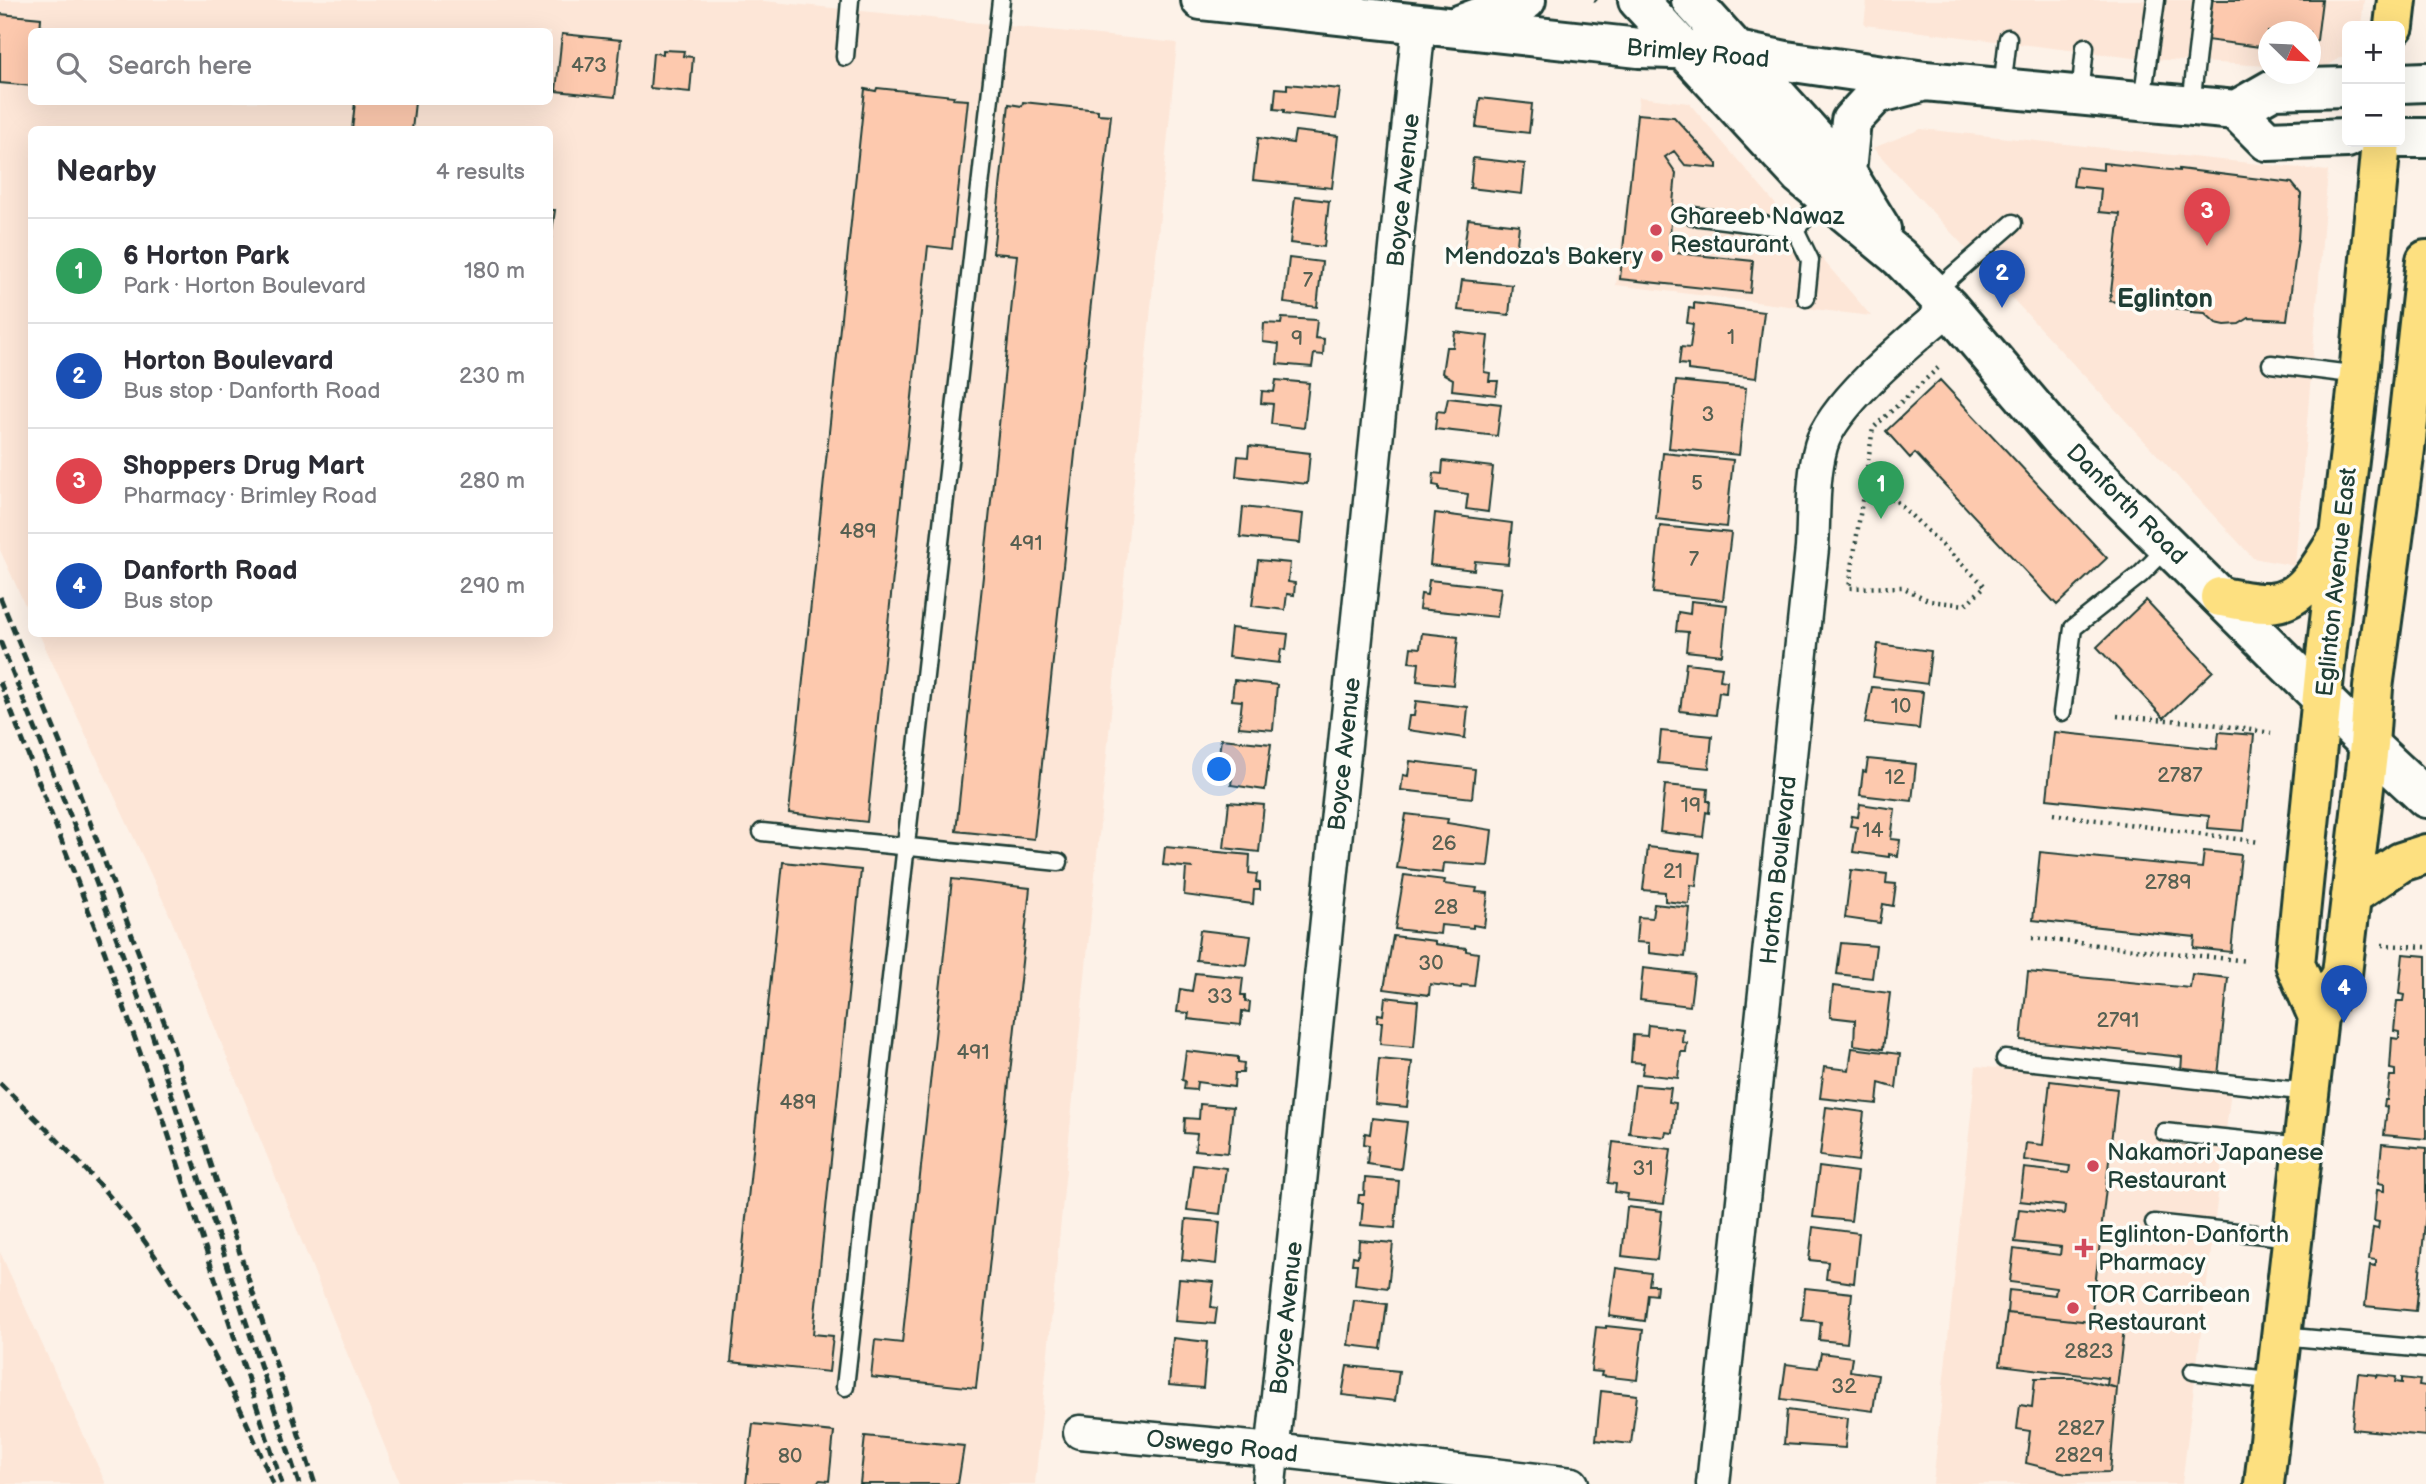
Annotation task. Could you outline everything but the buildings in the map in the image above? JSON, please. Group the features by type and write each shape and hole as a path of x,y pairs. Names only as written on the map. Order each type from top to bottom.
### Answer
{"main road":[{"name":"Brimley Road","path":"1201,0 1639,48 1738,51 1786,61 1925,80 2236,110"},
{"path":"1435,26 1526,0"},
{"name":"Danforth Road","path":"1638,0 1800,175 1836,185"},
{"name":"Danforth Road","path":"1691,0 1738,51 1836,185 1941,300 2063,442 2323,700 2426,798"},
{"path":"2395,21 2397,0"},
{"path":"1836,185 1851,121 1876,94 1925,80"},
{"path":"2405,83 2426,82"},
{"path":"2342,87 2273,89 2236,110 2267,141 2342,138"},
{"path":"2405,138 2426,138"},
{"name":"Eglinton Avenue East","path":"2318,1017 2295,964 2327,646 2359,375 2381,147"},
{"name":"Eglinton Avenue East","path":"2264,1484 2318,1017 2342,974 2369,745 2373,688 2419,393 2426,260"},
{"path":"2220,597 2270,603 2294,596 2303,589 2341,534"},
{"path":"2351,897 2401,862 2426,854"}],"street":[{"name":"Boyce Avenue","path":"1269,1484 1435,26"},
{"name":"Horton Boulevard","path":"1713,1484 1810,576 1815,487 1821,445 1835,416 1898,352 1941,300"},
{"name":"Oswego Road","path":"1080,1432 1273,1450 1572,1484"}],"lane":[{"path":"845,57 850,0"},
{"path":"845,1387 1001,0"},
{"path":"2143,102 2156,0"},
{"path":"2191,106 2203,0"},
{"path":"2002,88 2008,38"},
{"path":"2080,95 2085,47"},
{"path":"1795,229 1836,185"},
{"path":"1693,216 1795,229"},
{"path":"1941,300 2012,223"},
{"path":"1795,229 1810,260 1807,298"},
{"path":"2271,364 2359,375"},
{"path":"2063,712 2073,628 2140,575 2169,546"},
{"path":"762,832 1059,862"},
{"path":"2005,1059 2309,1091"},
{"path":"2164,1132 2303,1146"},
{"path":"2154,1223 2292,1238"},
{"path":"2281,1336 2426,1349"},
{"path":"2193,1371 2276,1381"}],"path":[{"path":"1863,493 1894,499 1985,586 1965,605 1930,601 1902,587 1849,588 1863,493 1873,428 1938,368"},
{"path":"2117,716 2205,723 2271,733"},
{"path":"2053,814 2260,842"},
{"path":"2032,938 2247,961"},
{"path":"2382,945 2426,947"}],"shaded area":[{"path":"0,0 754,0 1177,43 1035,1484 400,1484 167,909 40,637 553,637 553,126 28,126 28,611 0,550"},
{"path":"1867,0 2364,0 2362,21 2342,21 2342,57 2322,69 2321,21 2258,21 2258,65 2134,58 1864,25"},
{"path":"1639,97 1689,103 1871,316 1616,285"},
{"path":"1921,129 2328,171 2295,566 2253,558 1873,148"},
{"path":"1976,1066 2231,1090 2182,1484 1933,1484"},
{"path":"0,1252 106,1484 0,1484"}],"railway":[{"path":"0,597 67,760 168,1032 315,1484"},
{"path":"0,641 86,855 152,1034 299,1484"},
{"path":"0,682 105,953 164,1121 282,1484"},
{"path":"0,1083 98,1183 150,1249 191,1313 227,1380 273,1484"}],"place":[{"name":"Ghareeb Nawaz Restaurant","path":"1656,230"},
{"name":"Shoppers Drug Mart","path":"2207,246"},
{"name":"Mendoza's Bakery","path":"1657,256"},
{"name":"Horton Boulevard","path":"2002,308"},
{"name":"6 Horton Park","path":"1881,519"},
{"name":"Danforth Road","path":"2344,1023"},
{"name":"Nakamori Japanese Restaurant","path":"2093,1166"},
{"name":"Eglinton-Danforth Pharmacy","path":"2084,1248"},
{"name":"TOR Carribean Restaurant","path":"2073,1308"}],"district":[{"name":"Eglinton","path":"2165,298"}]}
